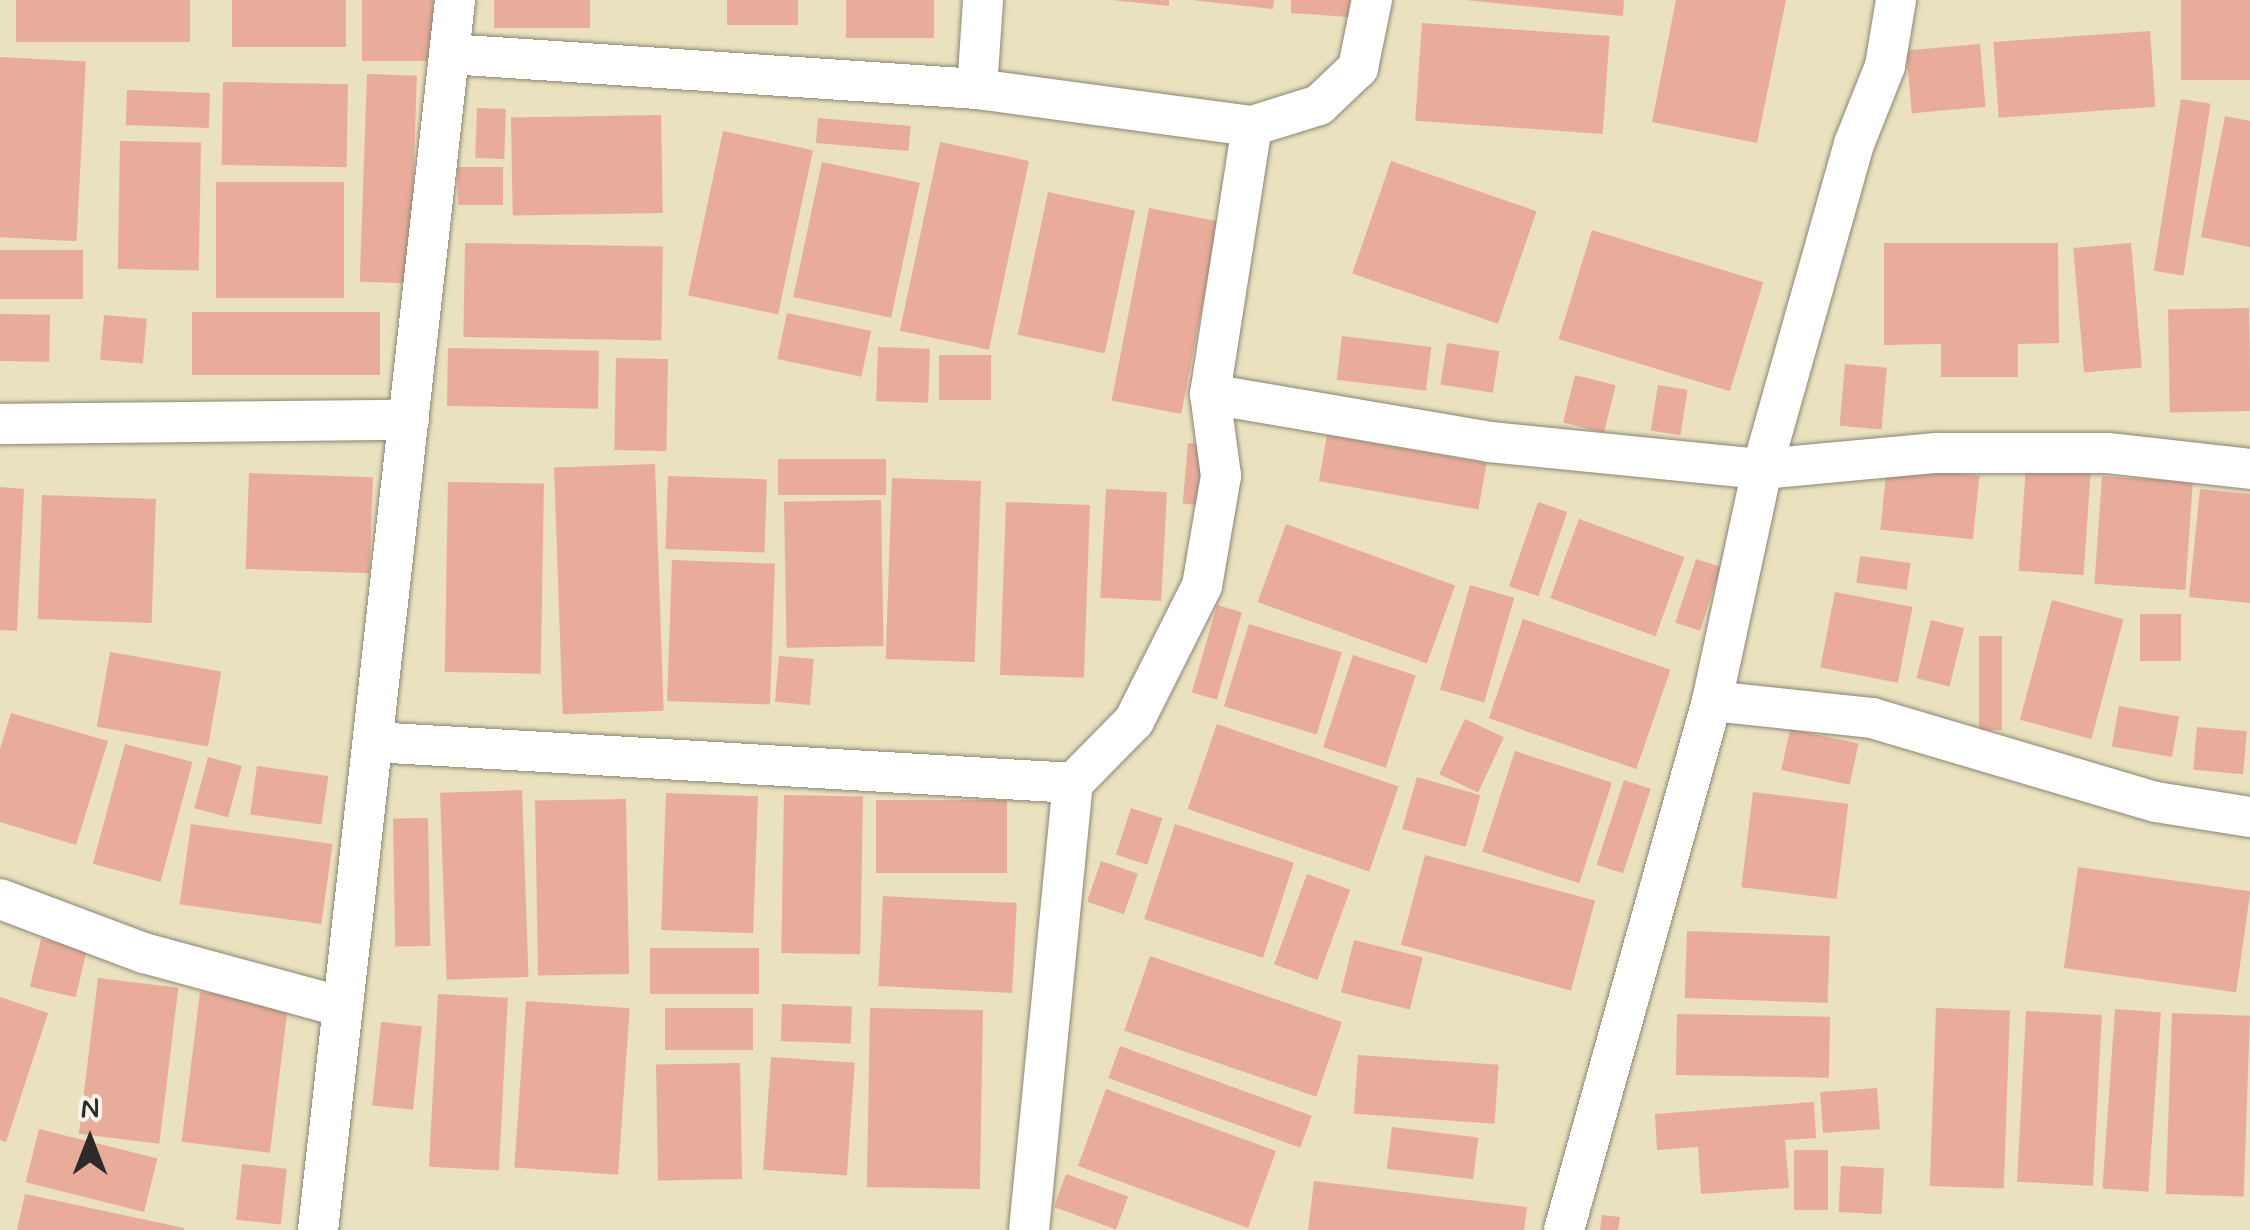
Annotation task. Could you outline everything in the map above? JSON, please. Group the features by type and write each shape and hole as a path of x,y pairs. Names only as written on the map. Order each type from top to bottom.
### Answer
{"street":[{"path":"318,1230 455,0"},
{"path":"978,89 983,0"},
{"path":"449,54 978,89 1252,126 1319,105 1358,68 1372,0"},
{"path":"1564,1230 1712,701 1762,469 1854,144 1885,66 1896,0"},
{"path":"1029,1230 1073,784 1134,721 1202,586 1221,476 1210,394 1252,126"},
{"path":"1210,394 1490,442 1762,469 1936,453 2108,453 2250,469"},
{"path":"0,424 409,420"},
{"path":"1712,701 1872,718 2156,802 2250,817"},
{"path":"373,742 1073,784"},
{"path":"0,899 144,953 343,1007"}],"building":[{"path":"16,0 190,0 190,42 16,42"},
{"path":"232,0 346,0 346,47 232,47"},
{"path":"362,0 433,0 433,61 362,61"},
{"path":"494,0 590,0 590,28 494,28"},
{"path":"727,0 798,0 798,25 727,25"},
{"path":"846,0 934,0 934,38 846,38"},
{"path":"1112,0 1169,0 1169,6"},
{"path":"1192,0 1274,0 1273,9"},
{"path":"1291,0 1350,0 1349,17 1291,13"},
{"path":"1465,0 1624,0 1623,16"},
{"path":"1676,0 1786,0 1757,143 1652,122"},
{"path":"2181,0 2250,0 2250,80 2181,80"},
{"path":"1422,23 1610,36 1603,134 1415,121"},
{"path":"2150,31 2155,107 1999,118 1993,42"},
{"path":"1980,44 1985,107 1912,113 1906,50"},
{"path":"0,57 86,62 76,241 0,237"},
{"path":"367,74 417,76 410,284 360,282"},
{"path":"223,82 348,84 347,167 222,165"},
{"path":"127,90 210,93 209,128 126,125"},
{"path":"2181,99 2211,104 2183,276 2154,271"},
{"path":"477,108 506,109 504,159 475,158"},
{"path":"661,115 663,213 513,216 511,118"},
{"path":"2225,116 2250,121 2250,247 2201,237"},
{"path":"818,118 911,126 908,151 816,143"},
{"path":"723,131 813,150 778,314 688,295"},
{"path":"120,141 201,142 199,270 118,269"},
{"path":"940,142 1029,161 989,350 900,331"},
{"path":"1391,161 1537,211 1498,324 1352,274"},
{"path":"822,162 920,183 891,318 793,297"},
{"path":"458,167 503,167 503,205 458,205"},
{"path":"216,182 344,182 344,298 216,298"},
{"path":"1048,192 1135,211 1105,353 1018,335"},
{"path":"1149,208 1219,222 1181,414 1112,400"},
{"path":"1592,230 1763,282 1730,391 1559,339"},
{"path":"465,243 663,246 661,340 463,337"},
{"path":"1884,243 2058,243 2059,343 2018,344 2018,377 1941,377 1941,344 1884,345"},
{"path":"2131,243 2142,368 2084,373 2073,248"},
{"path":"0,250 83,250 83,299 0,299"},
{"path":"2249,308 2250,411 2170,412 2168,309"},
{"path":"192,312 380,312 380,375 192,375"},
{"path":"787,313 871,331 861,377 777,359"},
{"path":"0,314 50,315 49,362 0,361"},
{"path":"104,315 147,319 143,364 100,360"},
{"path":"1342,336 1431,347 1426,391 1337,380"},
{"path":"1447,343 1499,351 1493,393 1440,384"},
{"path":"878,347 930,349 928,403 876,401"},
{"path":"448,348 599,351 598,409 447,406"},
{"path":"939,355 991,355 991,400 939,400"},
{"path":"616,358 668,359 666,451 614,450"},
{"path":"1845,364 1887,368 1881,429 1840,426"},
{"path":"1575,375 1616,385 1604,433 1563,423"},
{"path":"1658,385 1688,390 1680,435 1651,430"},
{"path":"1327,435 1487,463 1478,509 1319,481"},
{"path":"1188,443 1212,445 1207,506 1183,504"},
{"path":"778,459 886,459 886,495 778,495"},
{"path":"655,464 664,711 563,714 554,468"},
{"path":"1887,466 1979,476 1973,539 1880,530"},
{"path":"2026,466 2091,471 2084,575 2019,571"},
{"path":"249,473 373,477 370,573 246,569"},
{"path":"668,476 767,479 764,552 665,549"},
{"path":"2102,476 2193,482 2185,590 2094,584"},
{"path":"892,478 981,481 975,662 886,659"},
{"path":"448,482 544,484 541,674 445,672"},
{"path":"0,487 24,489 17,631 0,630"},
{"path":"1106,489 1167,492 1161,601 1100,598"},
{"path":"2200,489 2250,494 2250,603 2189,597"},
{"path":"42,495 156,499 152,623 38,619"},
{"path":"881,500 884,646 787,648 784,502"},
{"path":"1006,502 1090,505 1084,678 1000,675"},
{"path":"1538,502 1567,512 1538,596 1509,586"},
{"path":"1579,519 1684,557 1656,636 1550,598"},
{"path":"1286,524 1455,586 1427,664 1258,602"},
{"path":"1860,556 1911,563 1907,590 1856,583"},
{"path":"1696,559 1721,567 1700,631 1675,623"},
{"path":"672,560 775,564 770,705 667,701"},
{"path":"1470,585 1514,598 1484,702 1440,690"},
{"path":"1835,592 1913,607 1898,683 1820,668"},
{"path":"2052,600 2123,619 2091,739 2020,720"},
{"path":"1217,605 1242,612 1217,700 1192,692"},
{"path":"2140,614 2181,614 2181,661 2140,661"},
{"path":"1523,619 1671,670 1636,769 1489,718"},
{"path":"1931,620 1964,628 1949,686 1916,678"},
{"path":"1249,624 1342,652 1317,735 1224,706"},
{"path":"1979,636 2002,636 2002,730 1979,730"},
{"path":"110,652 221,672 208,746 97,727"},
{"path":"1353,655 1416,675 1386,768 1323,747"},
{"path":"779,656 814,659 810,705 775,702"},
{"path":"2119,706 2179,717 2172,757 2112,746"},
{"path":"11,713 108,741 76,845 0,822 0,749"},
{"path":"1465,719 1504,737 1478,792 1439,774"},
{"path":"1217,724 1399,787 1369,872 1188,809"},
{"path":"2197,727 2247,731 2243,774 2193,770"},
{"path":"1790,729 1858,744 1850,785 1781,770"},
{"path":"125,744 193,762 161,882 93,864"},
{"path":"1515,751 1612,783 1579,883 1482,852"},
{"path":"208,757 242,766 228,817 194,808"},
{"path":"257,766 328,776 321,825 250,815"},
{"path":"1417,777 1480,795 1466,847 1402,829"},
{"path":"1624,780 1651,789 1623,873 1596,865"},
{"path":"522,790 529,977 447,980 440,793"},
{"path":"1753,792 1848,804 1837,899 1741,887"},
{"path":"666,793 758,796 753,933 661,930"},
{"path":"784,795 863,796 860,954 781,953"},
{"path":"626,799 629,974 538,976 535,801"},
{"path":"876,800 1007,800 1007,873 876,873"},
{"path":"1131,808 1162,818 1147,865 1116,855"},
{"path":"428,818 430,946 395,947 393,819"},
{"path":"191,824 333,844 321,924 180,904"},
{"path":"1175,824 1294,863 1263,958 1144,919"},
{"path":"1425,855 1595,901 1571,990 1401,945"},
{"path":"1101,861 1138,874 1124,914 1087,902"},
{"path":"2078,867 2250,891 2236,992 2064,968"},
{"path":"1307,874 1350,890 1317,980 1274,964"},
{"path":"883,896 1017,903 1012,993 878,986"},
{"path":"1687,931 1830,936 1828,1003 1685,998"},
{"path":"41,939 87,950 76,997 30,987"},
{"path":"1354,940 1423,957 1410,1010 1341,992"},
{"path":"650,948 759,948 759,994 650,994"},
{"path":"1150,956 1342,1022 1316,1097 1124,1031"},
{"path":"98,978 178,988 159,1144 79,1134"},
{"path":"200,992 288,1003 270,1153 182,1142"},
{"path":"438,994 508,998 499,1170 429,1167"},
{"path":"0,997 48,1013 6,1142 0,1140"},
{"path":"526,1001 630,1008 618,1175 514,1168"},
{"path":"782,1004 852,1006 851,1043 781,1041"},
{"path":"665,1008 753,1008 753,1050 665,1050"},
{"path":"870,1008 983,1010 980,1189 867,1187"},
{"path":"1936,1008 2010,1011 2004,1188 1930,1186"},
{"path":"2115,1009 2161,1012 2148,1192 2102,1189"},
{"path":"2026,1011 2102,1015 2093,1186 2017,1182"},
{"path":"2172,1013 2250,1016 2244,1197 2166,1194"},
{"path":"1677,1014 1830,1017 1829,1078 1676,1075"},
{"path":"381,1022 422,1026 413,1110 372,1106"},
{"path":"1120,1046 1312,1116 1300,1148 1108,1078"},
{"path":"1358,1055 1499,1065 1495,1124 1354,1114"},
{"path":"771,1057 855,1063 847,1176 763,1170"},
{"path":"740,1063 742,1179 658,1180 656,1064"},
{"path":"1877,1088 1880,1129 1823,1133 1820,1092"},
{"path":"1106,1089 1276,1151 1248,1228 1078,1166"},
{"path":"1814,1102 1816,1138 1785,1140 1789,1188 1701,1194 1698,1147 1657,1150 1655,1114"},
{"path":"1392,1127 1478,1138 1473,1179 1387,1169"},
{"path":"39,1129 157,1159 144,1212 26,1182"},
{"path":"1794,1150 1828,1150 1828,1210 1794,1210"},
{"path":"242,1164 287,1169 281,1224 236,1220"},
{"path":"1841,1166 1884,1168 1882,1214 1839,1212"},
{"path":"1066,1174 1128,1197 1116,1229 1054,1207"},
{"path":"1314,1181 1527,1207 1524,1230 1308,1230"},
{"path":"25,1194 184,1228 184,1230 17,1230"},
{"path":"1602,1215 1620,1217 1618,1230 1600,1230"}]}
